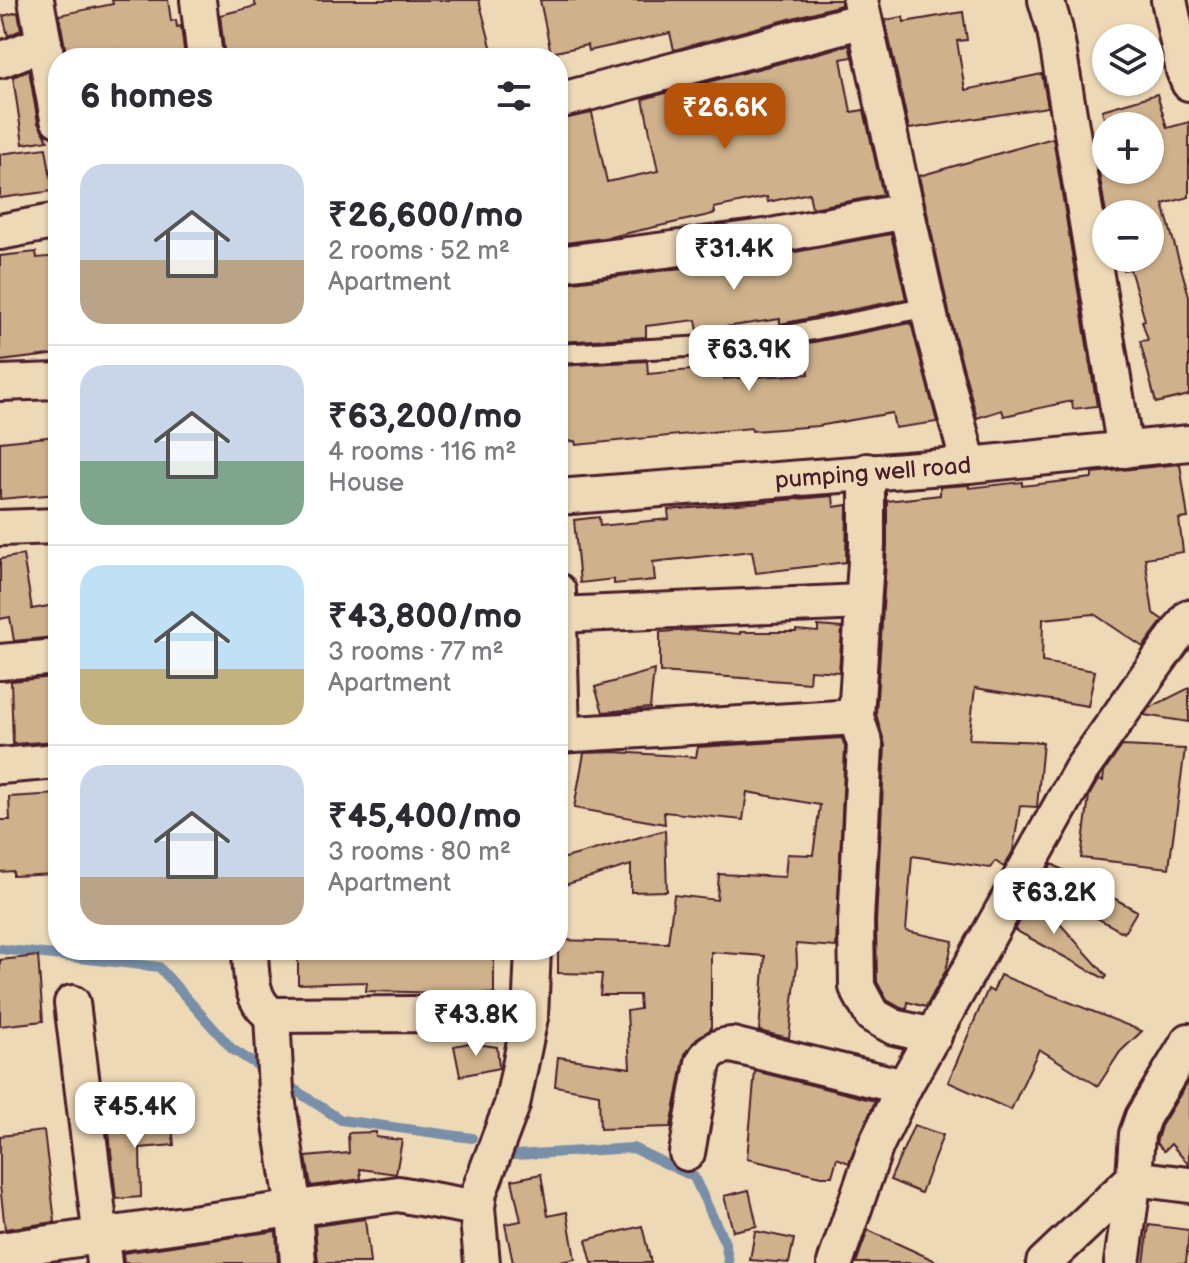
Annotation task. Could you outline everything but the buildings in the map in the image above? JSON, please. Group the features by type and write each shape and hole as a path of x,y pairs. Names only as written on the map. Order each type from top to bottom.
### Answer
{"street":[{"path":"36,0 48,65"},
{"path":"198,0 204,48"},
{"path":"1046,0 1055,30 1125,450"},
{"path":"1169,0 1189,83"},
{"path":"568,98 862,10 934,335 969,465"},
{"path":"0,60 44,43"},
{"path":"568,263 771,236 906,211"},
{"path":"0,232 48,223"},
{"path":"0,383 48,381"},
{"name":"pumping well road","path":"568,496 969,465 1189,443"},
{"path":"867,471 867,545 856,717 865,744 856,922 857,987 872,1015 894,1027 934,1036"},
{"path":"0,528 48,526"},
{"path":"568,615 862,602"},
{"path":"835,1263 876,1145 904,1087 1081,770 1189,617"},
{"path":"0,662 48,658"},
{"path":"568,735 856,717"},
{"path":"0,766 48,762"},
{"path":"251,960 255,995 262,1009 272,1015 530,1017"},
{"path":"482,1263 477,1208 479,1192 512,1105 530,1017 533,960"},
{"path":"72,1003 103,1250"},
{"path":"272,1015 276,1077 298,1263"},
{"path":"1122,1263 1136,1143 1143,1117 1189,1041"},
{"path":"687,1153 703,1063 707,1055 722,1046 732,1045 904,1087"},
{"path":"1134,1178 1189,1185"},
{"path":"1044,1263 1134,1178"},
{"path":"0,1250 103,1250 294,1210 398,1194 477,1208"}],"lane":[{"path":"568,353 743,344 929,307"}],"waterway":[{"path":"0,949 48,954"},
{"path":"97,960 159,967 232,1049 269,1073"},
{"path":"283,1082 341,1120 472,1138"},
{"path":"515,1155 633,1148 694,1177 725,1243 729,1263"}]}
